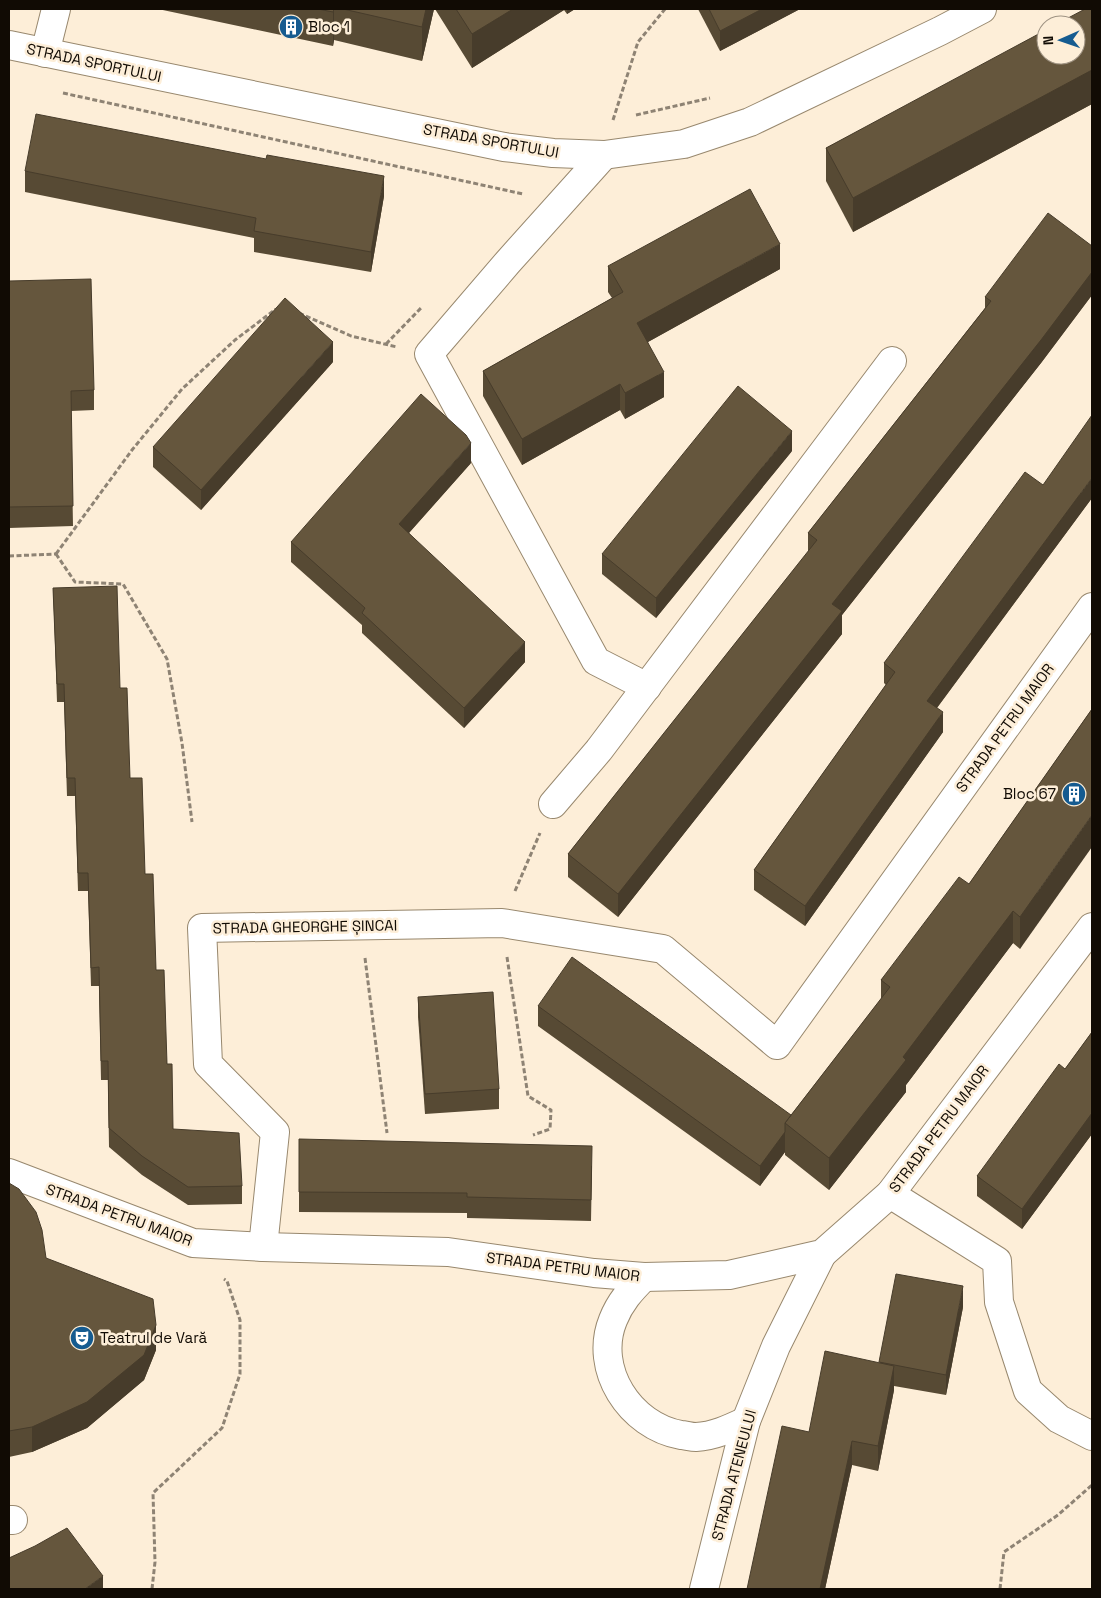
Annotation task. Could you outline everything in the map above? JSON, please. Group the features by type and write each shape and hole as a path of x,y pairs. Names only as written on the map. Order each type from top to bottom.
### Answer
{"street":[{"path":"45,53 56,9"},
{"name":"STRADA SPORTULUI","path":"9,45 504,146 553,153 604,155 684,144 750,122 982,9"},
{"path":"604,155 429,354 596,661 647,687"},
{"path":"553,804 599,750 892,361"},
{"name":"STRADA PETRU MAIOR","path":"663,949 777,1045 1092,607"},
{"name":"STRADA GHEORGHE ȘINCAI","path":"263,1247 275,1132 208,1064 202,928 502,923 663,949"},
{"name":"STRADA PETRU MAIOR","path":"9,1173 192,1244 448,1252 594,1273 644,1277 729,1275 822,1254 890,1194 1092,927"},
{"path":"890,1194 996,1262 999,1302 1028,1391 1059,1419 1092,1436"},
{"name":"STRADA ATENEULUI","path":"704,1589 746,1421 776,1346 822,1254"},
{"path":"644,1277 625,1296 612,1320 607,1348 611,1375 624,1400 643,1419 667,1432 676,1434 694,1437 721,1433 746,1421"}],"path":[{"path":"613,120 638,42 665,9"},
{"path":"57,91 532,196"},
{"path":"633,116 710,98"},
{"path":"604,120 623,118"},
{"path":"386,344 428,302"},
{"path":"56,554 132,450 182,389 235,340 281,305"},
{"path":"299,313 351,336 429,354"},
{"path":"9,556 56,554"},
{"path":"56,554 75,582 123,584 167,659 182,743 192,822"},
{"path":"533,1135 550,1129 551,1110 528,1096 502,923 553,804"},
{"path":"361,926 387,1133"},
{"path":"152,1589 156,1562 153,1493 222,1428 240,1374 240,1320 227,1282"},
{"path":"1000,1589 1004,1552 1058,1516 1092,1485"}],"building":[{"path":"318,9 334,9 333,12"},
{"path":"343,9 426,9 422,27"},
{"path":"456,9 513,9 472,34"},
{"path":"709,9 762,9 720,31"},
{"path":"1085,9 1092,9 1092,70 853,198 826,148 1036,35 1036,65 1086,65 1086,15 1074,15"},
{"path":"36,114 266,159 267,155 384,176 371,252 254,231 256,218 25,171"},
{"path":"750,189 780,244 637,323 664,372 625,393 620,384 522,439 483,371 623,292 608,266"},
{"path":"1048,213 1092,246 1092,272 1041,340 832,604 842,611 618,894 568,854 817,540 808,533 991,301 985,297"},
{"path":"91,279 94,390 71,391 73,506 9,507 9,281"},
{"path":"285,298 333,342 201,490 153,447"},
{"path":"738,386 792,431 656,598 602,554"},
{"path":"421,394 466,435 471,443 399,524 525,642 464,708 362,613 365,608 291,542"},
{"path":"1092,415 1092,478 927,701 943,712 805,906 754,870 895,672 884,663 1025,472 1043,485"},
{"path":"117,586 120,688 127,688 130,778 142,778 145,874 153,874 156,970 164,970 167,1064 172,1064 173,1129 239,1133 242,1186 188,1187 142,1156 109,1128 108,1061 101,1061 99,967 91,968 88,873 78,873 75,778 67,778 64,684 57,684 53,588"},
{"path":"1092,709 1092,815 1020,917 1013,911 903,1057 906,1060 829,1158 785,1123 890,987 881,980 959,877 969,884"},
{"path":"572,957 791,1115 785,1123 785,1132 760,1166 538,1006"},
{"path":"493,992 499,1089 425,1094 418,997"},
{"path":"1092,1032 1092,1113 1022,1209 977,1176 1059,1064 1065,1069"},
{"path":"299,1139 592,1146 591,1200 467,1197 467,1193 299,1192"},
{"name":"Teatrul de Vară","path":"9,1183 19,1189 36,1212 42,1230 46,1258 153,1299 156,1325 144,1355 87,1402 32,1427 9,1431"},
{"path":"896,1274 963,1286 946,1375 879,1362"},
{"path":"825,1351 894,1366 878,1446 852,1441 820,1589 747,1589 782,1426 809,1432"},
{"path":"67,1528 103,1576 85,1589 9,1589 9,1558"}],"place":[{"name":"Bloc 1","path":"291,27"},
{"name":"Bloc 67","path":"1074,794"},
{"name":"Teatrul de Vară","path":"82,1338"}]}
